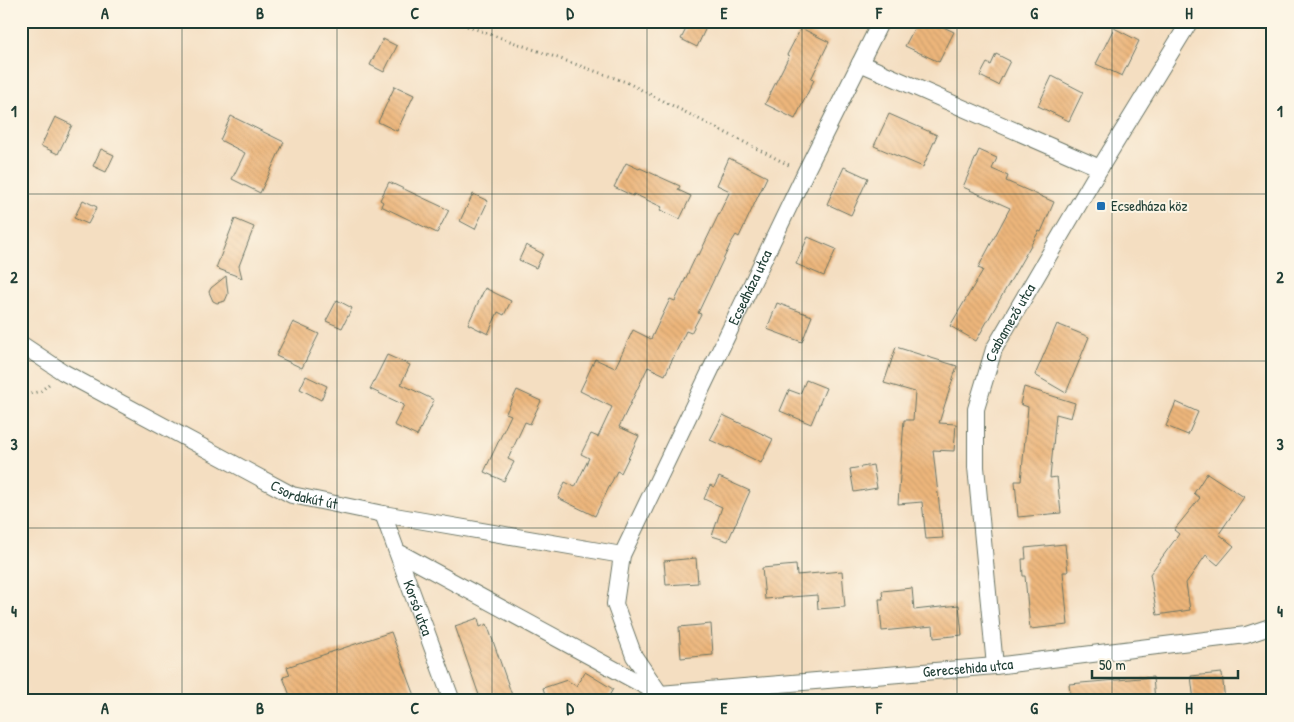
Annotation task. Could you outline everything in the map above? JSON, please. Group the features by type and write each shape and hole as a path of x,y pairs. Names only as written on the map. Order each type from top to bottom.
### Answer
{"street":[{"name":"Ecsedháza utca","path":"661,698 634,656 615,604 622,555 805,173 881,21"},
{"name":"Csabamező utca","path":"995,666 976,467 976,409 994,349 1100,168 1190,21"},
{"path":"860,63 1100,168"},
{"name":"Csordakút út","path":"21,344 63,372 292,495 383,514 622,555"},
{"name":"Korsó utca","path":"383,514 452,701"},
{"path":"398,552 661,698"},
{"name":"Gerecsehida utca","path":"661,698 995,666 1246,635 1273,626"}],"path":[{"path":"453,21 626,82 805,173"},
{"path":"21,396 40,391 63,372"}],"building":[{"path":"690,21 709,21 697,47 681,39"},
{"path":"918,21 931,21 954,32 939,62 905,46"},
{"path":"801,28 829,42 811,79 814,80 795,119 765,104"},
{"path":"1114,28 1139,41 1122,76 1096,64"},
{"path":"383,39 397,46 384,72 370,65"},
{"path":"996,54 1010,61 998,85 980,76 987,63 991,65"},
{"path":"1052,76 1083,92 1069,121 1038,106"},
{"path":"395,86 414,95 397,131 378,122"},
{"path":"889,114 937,135 923,167 874,146"},
{"path":"231,116 284,142 260,193 232,179 245,153 220,140"},
{"path":"55,117 72,125 58,154 41,146"},
{"path":"101,149 114,155 106,172 93,166"},
{"path":"979,150 997,158 992,169 1008,176 1006,181 1054,202 1041,232 1039,231 976,341 950,326 983,270 978,268 1010,208 963,187"},
{"path":"729,158 767,177 739,237 736,235 731,243 698,313 701,314 691,333 686,331 665,375 648,367 619,427 639,436 621,473 617,471 595,516 558,498 565,482 575,487 589,458 581,454 591,434 598,437 612,407 580,391 595,359 615,368 633,330 651,339 670,299 675,301 730,191 717,185"},
{"path":"626,163 680,186 678,190 691,196 680,219 660,210 662,207 614,187"},
{"path":"844,167 868,178 851,215 827,204"},
{"path":"389,182 449,210 437,233 381,206 383,202 380,200"},
{"path":"473,194 488,201 475,229 460,221"},
{"path":"83,200 97,207 88,224 74,218"},
{"path":"235,219 254,227 239,266 242,278 216,268"},
{"path":"808,237 836,249 824,276 796,264"},
{"path":"526,245 543,254 536,268 519,260"},
{"path":"226,276 228,294 225,301 217,303 213,301 209,292 211,288"},
{"path":"485,288 511,301 504,315 498,312 488,334 468,324"},
{"path":"337,300 352,308 342,328 326,321"},
{"path":"777,303 812,316 802,342 767,329"},
{"path":"293,322 319,334 302,368 276,356"},
{"path":"1057,324 1089,337 1066,393 1035,375"},
{"path":"896,347 957,366 939,423 956,424 954,451 933,450 943,538 926,539 922,502 898,504 904,420 913,420 915,392 884,383"},
{"path":"387,355 410,365 401,384 434,400 417,436 394,425 404,405 370,389"},
{"path":"306,376 327,386 321,400 300,389"},
{"path":"806,380 826,388 811,424 780,411 789,390 800,394"},
{"path":"1024,387 1075,403 1071,418 1056,414 1050,478 1057,477 1061,513 1018,517 1015,481 1021,481 1028,407 1020,404"},
{"path":"517,390 541,401 530,424 525,422 508,459 514,462 504,481 484,472 511,415 506,413"},
{"path":"1176,402 1198,412 1188,435 1166,426"},
{"path":"723,415 773,439 761,463 710,440"},
{"path":"873,465 877,488 854,492 850,469"},
{"path":"1207,473 1244,497 1219,534 1234,546 1218,565 1206,555 1186,583 1190,610 1157,615 1150,574 1179,534 1174,530 1200,498 1194,493"},
{"path":"719,477 750,491 728,541 712,536 722,507 704,499 710,485 714,487"},
{"path":"1065,544 1068,572 1063,572 1068,625 1030,629 1025,576 1023,576 1022,559 1026,559 1025,548"},
{"path":"696,558 698,583 666,585 664,561"},
{"path":"796,565 797,575 842,571 845,607 818,609 817,595 765,599 762,568"},
{"path":"912,588 914,610 959,605 962,635 934,638 933,626 882,631 879,599 883,599 882,591"},
{"path":"478,618 480,627 487,624 514,701 481,701 455,626"},
{"path":"711,624 713,655 681,658 679,627"},
{"path":"391,632 417,701 292,701 283,677 290,675 287,667"},
{"path":"585,672 613,689 606,701 547,701 543,688 567,680 576,686"},
{"path":"1222,673 1225,701 1194,701 1191,676"},
{"path":"1153,677 1155,701 1071,701 1069,684"}],"place":[{"name":"Ecsedháza köz","path":"1101,206"}]}
